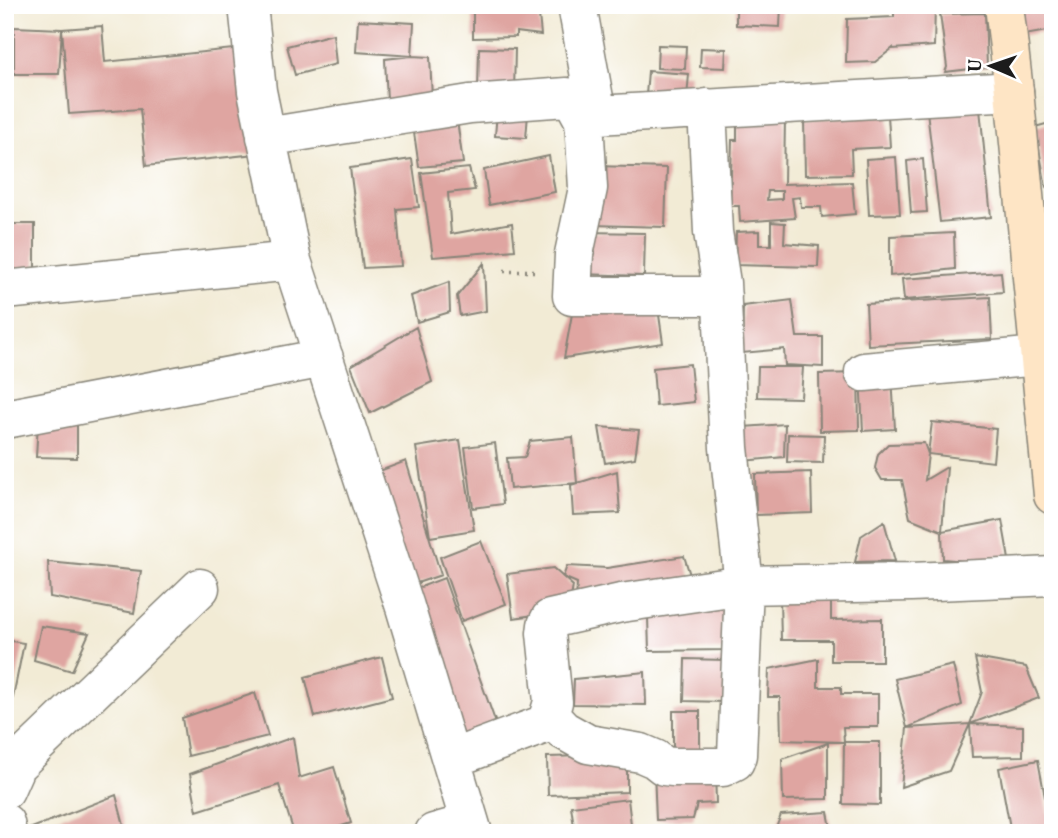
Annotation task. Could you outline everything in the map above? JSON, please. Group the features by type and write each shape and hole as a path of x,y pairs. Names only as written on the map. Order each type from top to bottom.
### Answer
{"street":[{"path":"248,5 257,91 292,261 405,607 451,759 459,829"},
{"path":"577,5 590,117 588,188 574,254 572,296 722,296"},
{"path":"1004,5 1043,289 1039,356 1053,495"},
{"path":"266,137 470,104 567,97 590,117 1014,90"},
{"path":"549,715 563,730 588,744 641,752 664,766 723,767 735,761 737,755 744,585 729,448 722,296 713,232 708,108"},
{"path":"5,290 292,261"},
{"path":"864,372 1039,356"},
{"path":"5,419 324,358"},
{"path":"451,759 545,724 553,702 546,633 550,619 621,603 744,585 1053,576"},
{"path":"5,790 16,765 200,588"},
{"path":"5,823 7,833"}],"building":[{"path":"473,5 538,5 541,35 516,32 516,37 473,38"},
{"path":"736,5 781,5 780,27 736,25"},
{"path":"894,5 935,5 934,46 893,48 875,62 846,63 847,19 894,17"},
{"path":"1005,5 1053,5 1053,30 1008,38"},
{"path":"985,13 987,67 945,72 947,67 940,14"},
{"path":"358,20 414,23 412,56 356,52"},
{"path":"102,26 105,62 243,48 255,154 146,166 140,109 69,114 62,29"},
{"path":"14,27 62,29 59,74 14,74"},
{"path":"333,34 336,64 295,75 287,46"},
{"path":"658,45 686,46 685,69 657,68"},
{"path":"479,48 515,49 514,93 478,92"},
{"path":"701,48 726,49 725,68 700,67"},
{"path":"430,57 432,99 387,101 385,59"},
{"path":"648,71 689,74 687,98 646,95"},
{"path":"980,109 991,217 940,222 927,111"},
{"path":"497,112 528,114 526,138 495,136"},
{"path":"456,113 463,163 419,167 412,119"},
{"path":"888,115 890,147 851,149 852,174 805,175 804,119"},
{"path":"737,117 785,117 784,184 852,182 855,214 822,217 821,207 801,207 800,197 792,198 795,218 740,222 739,206 730,206 732,140 737,140","holes":["768,191 782,191 782,199 767,200"]},
{"path":"1053,122 1053,183 1046,187 1035,127"},
{"path":"549,156 555,192 489,205 484,170"},
{"path":"896,157 900,214 869,215 866,159"},
{"path":"412,159 419,207 397,209 401,266 363,268 350,168"},
{"path":"923,159 927,212 911,213 907,161"},
{"path":"594,166 667,168 665,227 593,225"},
{"path":"469,168 475,190 448,193 451,234 512,223 515,250 433,257 421,173"},
{"path":"771,222 785,223 784,243 819,246 818,267 735,265 736,232 759,231 759,245 771,245"},
{"path":"5,224 35,224 35,270 5,271"},
{"path":"584,232 645,233 644,276 580,274"},
{"path":"954,233 955,269 890,276 890,236"},
{"path":"484,263 486,311 460,316 457,296"},
{"path":"1001,272 1003,292 904,300 902,279"},
{"path":"449,282 450,312 417,322 411,296"},
{"path":"990,297 992,339 868,345 866,304"},
{"path":"792,300 797,337 823,337 823,367 785,365 784,349 742,353 743,306"},
{"path":"657,301 663,343 564,358 572,314"},
{"path":"416,327 432,382 370,413 351,366"},
{"path":"690,364 694,402 656,406 653,368"},
{"path":"758,367 803,367 801,398 757,397"},
{"path":"858,373 859,430 820,431 819,374"},
{"path":"892,375 895,429 863,431 860,376"},
{"path":"38,422 77,425 77,458 36,457"},
{"path":"932,422 996,429 993,462 928,454"},
{"path":"785,424 784,457 732,462 729,428"},
{"path":"599,427 639,430 635,458 605,463"},
{"path":"788,434 824,435 823,463 787,462"},
{"path":"573,437 577,483 510,489 507,458 525,457 530,441"},
{"path":"460,440 474,530 430,537 416,447"},
{"path":"495,443 503,504 473,508 465,447"},
{"path":"924,443 928,454 925,480 947,467 942,531 910,518 902,480 882,480 875,468 878,454 888,444"},
{"path":"406,461 441,575 402,588 366,476"},
{"path":"617,471 620,513 573,515 571,485"},
{"path":"811,472 812,513 756,515 755,474"},
{"path":"1002,520 1010,565 943,559 942,531"},
{"path":"884,521 895,561 855,562 861,536"},
{"path":"481,541 506,604 462,621 440,557"},
{"path":"684,556 691,578 576,602 577,583 563,577 567,566 607,568"},
{"path":"48,562 141,571 134,613 50,597"},
{"path":"553,568 573,586 569,610 513,618 507,574"},
{"path":"444,578 499,732 458,748 402,594"},
{"path":"831,596 831,620 882,619 882,661 831,661 831,640 781,640 780,597"},
{"path":"723,601 727,650 649,651 648,617"},
{"path":"41,626 89,633 72,671 34,660"},
{"path":"5,640 24,643 10,712 5,711"},
{"path":"382,657 392,697 315,717 305,677"},
{"path":"975,658 1026,667 1039,698 970,724 982,692"},
{"path":"685,659 726,660 725,702 684,701"},
{"path":"818,659 818,687 841,687 841,694 878,694 878,727 843,727 844,742 781,740 780,697 768,697 769,669"},
{"path":"953,665 962,705 907,728 895,679"},
{"path":"645,672 646,705 573,704 574,679"},
{"path":"255,693 268,736 188,756 182,718"},
{"path":"673,711 700,711 700,752 673,751"},
{"path":"970,724 1023,726 1023,756 972,757"},
{"path":"970,724 949,771 901,787 907,728"},
{"path":"293,737 299,778 334,767 351,823 320,833 294,833 279,785 197,811 190,774"},
{"path":"844,742 880,742 880,805 843,804"},
{"path":"828,743 828,799 783,800 782,759"},
{"path":"627,755 627,792 548,795 547,757"},
{"path":"1038,760 1051,829 1011,833 999,768"},
{"path":"715,769 716,803 697,804 693,819 656,820 654,770"},
{"path":"116,795 126,833 19,833"},
{"path":"628,799 632,833 575,833 571,806"},
{"path":"828,812 832,833 774,833 781,815"}]}
